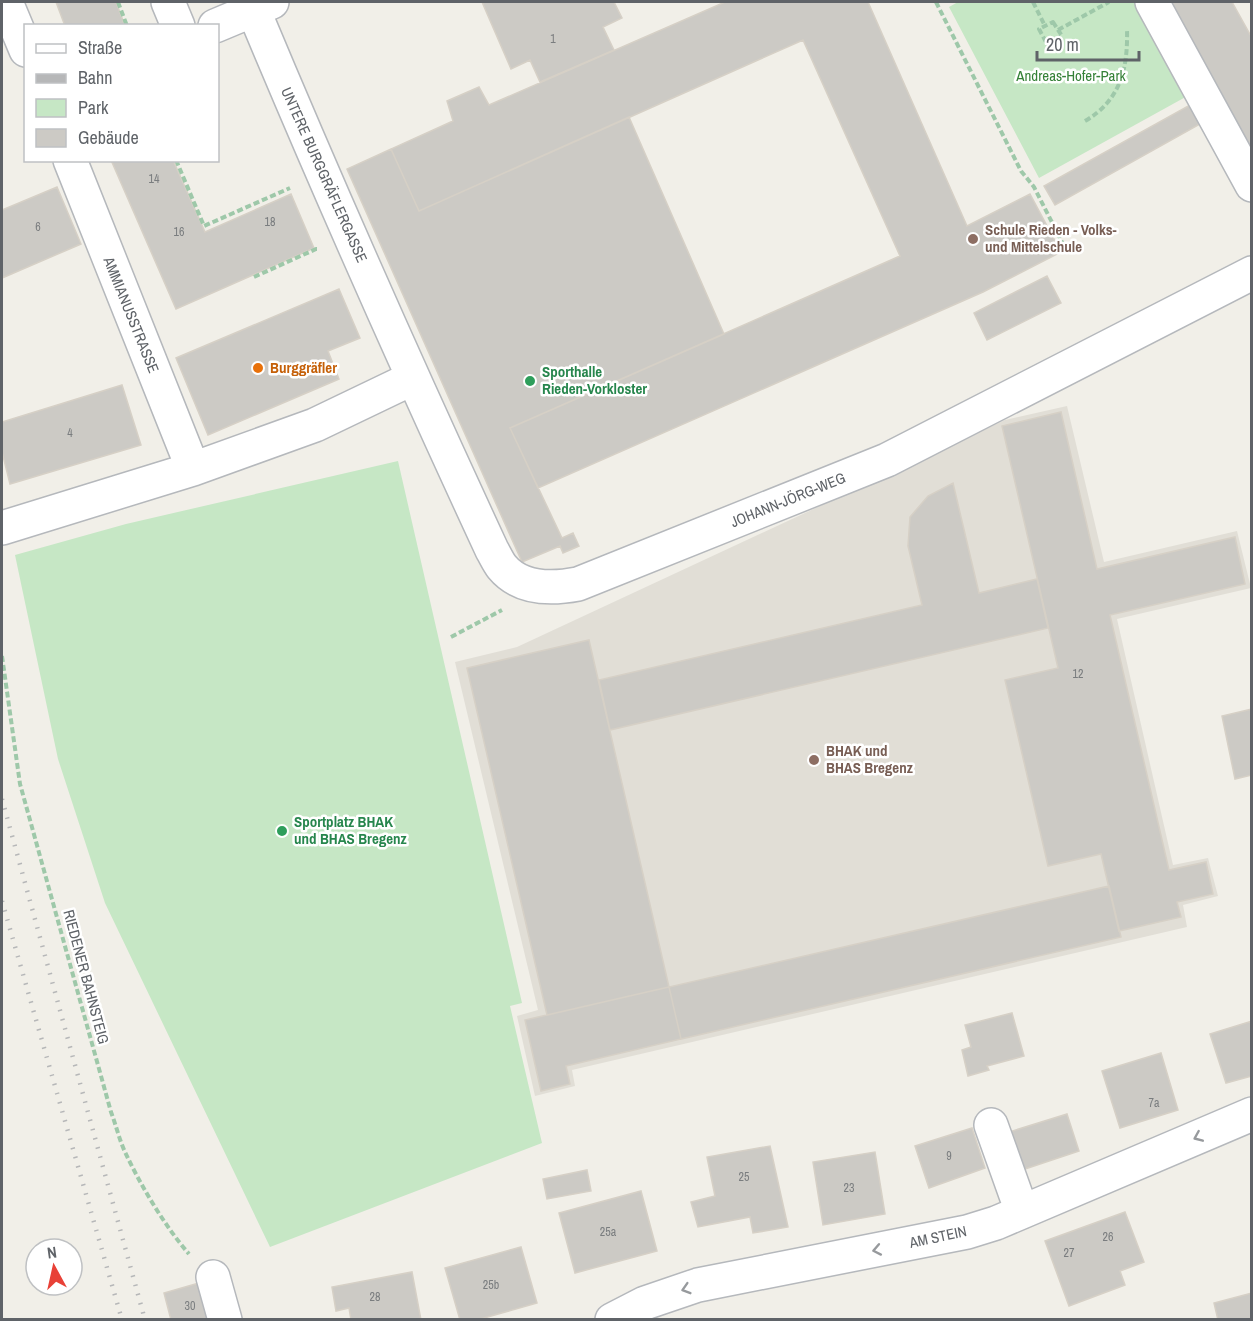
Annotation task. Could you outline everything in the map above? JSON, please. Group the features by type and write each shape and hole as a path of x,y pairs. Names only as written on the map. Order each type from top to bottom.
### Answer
{"street":[{"path":"6,2 24,45"},
{"path":"168,2 177,24"},
{"path":"1152,2 1251,186"},
{"name":"UNTERE BURGGRÄFLERGASSE","path":"219,24 262,5 359,255 413,378"},
{"name":"AMMIANUSSTRASSE","path":"71,162 193,469"},
{"name":"JOHANN-JÖRG-WEG","path":"413,378 492,550 502,566 515,579 530,585 561,587 578,584 887,460 1251,273"},
{"path":"2,528 193,469 315,425 413,378"},
{"name":"AM STEIN","path":"612,1320 645,1303 698,1285 967,1232 996,1223 1251,1114"},
{"path":"991,1125 1022,1212"},
{"path":"213,1277 225,1320"}],"path":[{"path":"118,2 126,24"},
{"path":"936,2 1021,171 1034,187 1065,248"},
{"path":"1033,2 1045,26"},
{"path":"1058,30 1108,2"},
{"path":"1085,121 1106,105 1122,79 1126,58 1126,21"},
{"path":"1053,22 1058,30 1062,36 1047,44 1039,29 1053,22"},
{"path":"177,162 204,226 290,188"},
{"path":"254,277 316,249 359,255"},
{"path":"451,637 545,586"},
{"name":"RIEDENER BAHNSTEIG","path":"2,656 20,784 111,1112 124,1150 174,1236 200,1266 213,1277"}],"shaded area":[{"name":"BHAK und BHAS Bregenz","path":"1067,406 1104,562 1237,531 1251,588 1117,619 1173,865 1208,858 1218,896 1183,905 1187,927 572,1070 575,1086 535,1096 517,1016 538,1010 455,662 517,647 1005,420"}],"green space":[{"name":"Andreas-Hofer-Park","path":"958,2 1142,2 1191,94 1039,178 949,7"},
{"name":"Sportplatz BHAK und BHAS Bregenz","path":"398,461 522,1003 510,1006 542,1143 270,1247 105,903 58,759 15,555 126,524"}],"building":[{"path":"56,2 116,2 124,24 64,24"},
{"path":"482,2 614,2 622,18 603,27 614,50 540,82 530,60 511,69"},
{"name":"Schule Rieden - Volks- und Mittelschule","path":"725,2 868,2 967,226 1030,194 1061,252 983,292 538,488 510,428 900,256 803,40 419,211 391,149 453,121 447,101 479,87 489,105"},
{"path":"1163,2 1232,2 1252,38 1252,147 1245,151"},
{"path":"1190,105 1200,124 1055,205 1044,186"},
{"name":"Sporthalle Rieden-Vorkloster","path":"629,117 724,334 510,428 562,538 573,533 579,546 563,553 560,546 522,562 347,169 391,149 419,211"},
{"path":"112,162 174,162 205,232 291,194 314,248 176,309"},
{"path":"57,187 81,244 2,278 2,210"},
{"path":"1047,276 1061,303 987,340 974,313"},
{"name":"Burggräfler","path":"339,289 360,338 328,351 339,379 208,435 176,358"},
{"path":"122,385 141,445 10,484 2,452 2,422"},
{"path":"1061,412 1097,569 1235,537 1245,584 1110,615 1169,870 1206,862 1213,894 1177,902 1181,917 1119,931 1101,854 1048,866 1005,680 1058,668 1002,426"},
{"path":"953,483 979,593 1037,579 1048,628 610,730 599,680 922,605 908,546 910,517 928,496"},
{"path":"589,640 669,987 547,1015 467,668"},
{"path":"1252,709 1252,775 1235,779 1222,716"},
{"path":"1109,886 1121,937 681,1039 669,987"},
{"path":"669,987 681,1039 566,1066 570,1084 541,1091 525,1020"},
{"path":"1012,1013 1024,1056 987,1066 989,1070 968,1076 962,1050 971,1047 965,1025"},
{"path":"1252,1021 1252,1076 1226,1083 1210,1034"},
{"path":"1161,1053 1178,1110 1120,1128 1102,1071"},
{"path":"1067,1114 1079,1151 1019,1171 1006,1133"},
{"path":"972,1128 985,1168 929,1188 915,1146"},
{"path":"770,1146 788,1227 753,1233 750,1217 698,1227 691,1202 715,1196 707,1157"},
{"path":"875,1152 885,1214 823,1225 813,1162"},
{"path":"587,1170 591,1191 547,1199 543,1179"},
{"path":"641,1191 657,1251 575,1273 559,1213"},
{"path":"1125,1212 1144,1262 1120,1271 1125,1285 1069,1306 1045,1241"},
{"path":"521,1247 537,1303 477,1320 460,1320 445,1268"},
{"path":"412,1272 421,1320 351,1320 349,1308 336,1311 332,1287"},
{"path":"206,1281 217,1320 171,1320 164,1293"},
{"path":"1252,1293 1252,1320 1218,1320 1214,1303"}],"railway":[{"path":"2,799 145,1320"},
{"path":"2,901 122,1320"}],"place":[{"name":"Schule Rieden - Volks- und Mittelschule","path":"973,239"},
{"name":"Burggräfler","path":"258,368"},
{"name":"Sporthalle Rieden-Vorkloster","path":"530,381"},
{"name":"BHAK und BHAS Bregenz","path":"814,760"},
{"name":"Sportplatz BHAK und BHAS Bregenz","path":"282,831"}]}
